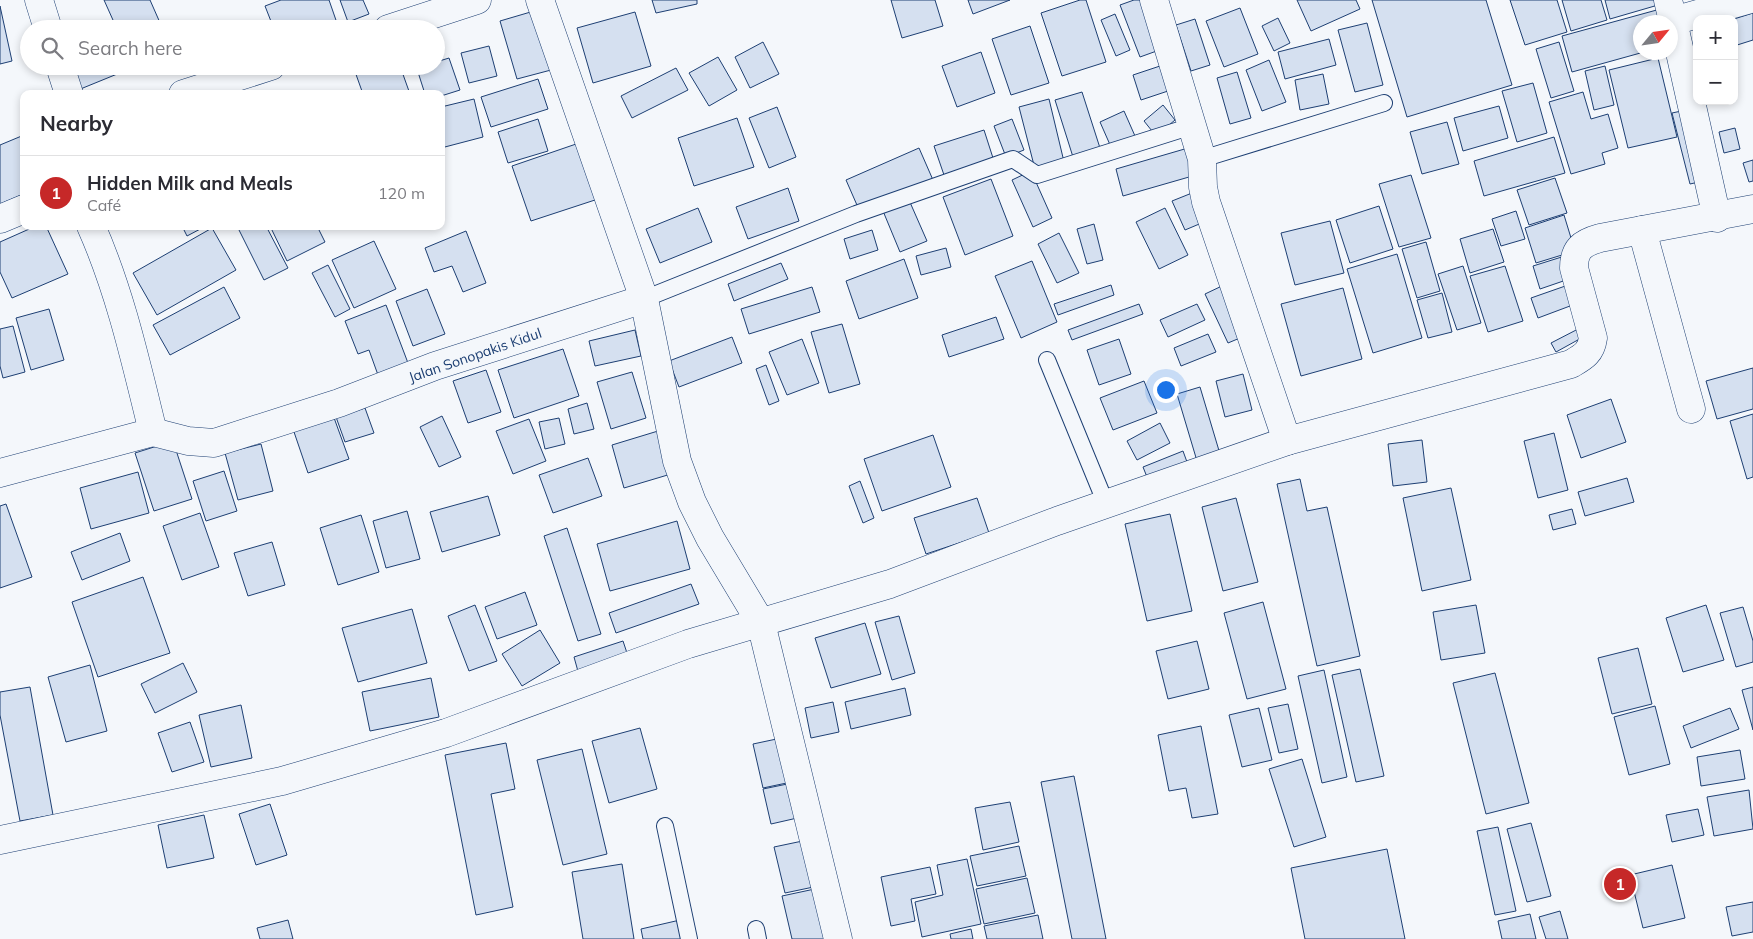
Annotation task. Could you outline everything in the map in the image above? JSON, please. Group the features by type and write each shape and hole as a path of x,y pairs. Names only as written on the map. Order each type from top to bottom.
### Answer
{"street":[{"path":"39,0 45,20"},
{"path":"416,20 477,0"},
{"path":"540,0 644,299 677,461 692,502 740,590 761,623 838,939"},
{"path":"1154,0 1202,159 1203,186 1206,202 1287,441"},
{"path":"1717,218 1670,10 1747,0"},
{"path":"63,75 68,90"},
{"path":"196,90 243,75"},
{"path":"0,840 282,781 446,733 688,644 890,584 1106,504 1287,441 1571,364 1586,356 1592,346 1593,338 1574,268 1574,257 1578,249 1586,242 1642,230 1717,218 1753,209"},
{"path":"0,219 20,211"},
{"path":"93,230 106,260 130,341 153,432"},
{"path":"1642,230 1691,409"},
{"name":"Jalan Sonopakis Kidul","path":"0,473 153,432 188,441 214,444 348,400 435,366 644,299"}],"lane":[{"path":"1202,159 1384,103"},
{"path":"644,299 856,214 1014,159 1037,175 1192,126"},
{"path":"1047,360 1106,504"},
{"path":"665,826 690,939"}],"building":[{"path":"104,0 150,0 159,20 113,20"},
{"path":"281,0 329,0 336,20 270,20 265,6"},
{"path":"340,0 363,0 369,14 353,20 347,20"},
{"path":"652,0 697,0 697,4 656,13"},
{"path":"891,0 935,0 943,26 902,38"},
{"path":"968,0 1010,0 973,14"},
{"path":"1080,0 1086,0 1106,62 1062,76 1041,13"},
{"path":"1134,0 1148,0 1165,48 1140,57 1120,5"},
{"path":"1297,0 1356,0 1360,9 1311,31"},
{"path":"1372,0 1486,0 1512,85 1407,117"},
{"path":"1510,0 1557,0 1567,32 1525,45"},
{"path":"1562,0 1601,0 1607,20 1571,31"},
{"path":"1605,0 1664,0 1665,3 1610,19"},
{"path":"0,6 12,61 0,64"},
{"path":"1240,8 1258,54 1224,67 1206,21"},
{"path":"1664,8 1666,15 1638,15"},
{"path":"534,11 551,70 517,79 500,21"},
{"path":"635,12 651,66 593,83 577,28"},
{"path":"1753,13 1753,40 1738,45 1738,18"},
{"path":"1115,14 1130,50 1116,56 1101,20"},
{"path":"1633,17 1633,55 1572,72 1562,36"},
{"path":"1278,18 1290,43 1274,51 1262,26"},
{"path":"1195,19 1210,65 1191,71 1176,25"},
{"path":"1367,23 1383,85 1355,92 1338,30"},
{"path":"1030,26 1049,83 1011,95 992,39"},
{"path":"1329,39 1336,65 1285,79 1278,52"},
{"path":"763,42 779,74 750,88 735,57"},
{"path":"1559,42 1574,91 1551,98 1536,49"},
{"path":"489,46 497,76 469,83 461,53"},
{"path":"981,52 995,93 957,107 942,66"},
{"path":"718,57 737,90 709,106 689,73"},
{"path":"449,58 460,90 445,95 445,90 424,90 419,75 445,75 445,59"},
{"path":"1269,60 1286,102 1262,111 1246,70"},
{"path":"1650,60 1658,60 1677,137 1628,148 1609,70"},
{"path":"1163,65 1171,90 1141,100 1133,75"},
{"path":"1605,66 1614,105 1594,110 1585,71"},
{"path":"676,68 688,90 632,118 621,96"},
{"path":"1237,72 1251,118 1230,124 1217,78"},
{"path":"1323,74 1329,104 1300,110 1295,80"},
{"path":"72,75 115,75 78,90"},
{"path":"356,75 403,75 409,90 362,90"},
{"path":"538,79 548,109 491,127 481,97"},
{"path":"1533,83 1547,133 1517,142 1502,91"},
{"path":"1082,92 1100,148 1073,157 1055,100"},
{"path":"1583,92 1591,119 1608,114 1618,148 1602,153 1605,164 1571,174 1549,102"},
{"path":"474,99 483,137 445,147 445,106"},
{"path":"1049,99 1065,166 1036,173 1019,107"},
{"path":"1163,105 1175,120 1156,136 1144,121"},
{"path":"1499,106 1508,138 1463,151 1454,118"},
{"path":"777,107 796,157 769,168 749,118"},
{"path":"1686,110 1703,181 1690,184 1672,113"},
{"path":"1124,111 1135,136 1111,147 1100,122"},
{"path":"737,118 754,167 694,186 678,138"},
{"path":"538,119 548,151 508,163 498,132"},
{"path":"1012,119 1024,150 1006,157 994,126"},
{"path":"1447,122 1459,164 1422,174 1410,132"},
{"path":"1735,128 1740,149 1724,153 1719,132"},
{"path":"984,130 993,158 944,175 934,146"},
{"path":"20,137 20,196 0,204 0,145"},
{"path":"1554,137 1565,173 1484,196 1474,161"},
{"path":"579,143 598,199 531,221 512,166"},
{"path":"919,148 933,180 860,212 846,180"},
{"path":"1188,148 1196,175 1123,196 1116,169"},
{"path":"1753,160 1753,181 1749,182 1743,163"},
{"path":"1031,171 1052,218 1033,227 1012,180"},
{"path":"1411,175 1431,238 1399,247 1379,184"},
{"path":"1555,178 1567,213 1529,225 1517,190"},
{"path":"991,179 1013,236 965,255 943,197"},
{"path":"788,188 799,221 748,239 736,207"},
{"path":"1192,193 1204,222 1185,230 1172,201"},
{"path":"909,200 927,241 900,252 883,211"},
{"path":"1379,206 1393,249 1350,263 1336,220"},
{"path":"698,208 712,242 660,263 646,229"},
{"path":"1165,208 1188,255 1159,269 1136,222"},
{"path":"1516,211 1525,239 1501,246 1492,219"},
{"path":"1564,215 1575,251 1536,263 1525,228"},
{"path":"1330,221 1344,273 1295,285 1281,233"},
{"path":"1094,224 1103,260 1087,264 1077,229"},
{"path":"1493,229 1504,262 1470,273 1460,239"},
{"path":"27,230 48,230 68,274 12,298 0,272 0,242"},
{"path":"184,230 198,230 187,236"},
{"path":"208,230 213,230 236,270 157,315 133,273"},
{"path":"239,230 268,230 288,268 264,280"},
{"path":"272,230 319,230 325,242 287,261"},
{"path":"872,230 878,250 850,259 844,239"},
{"path":"466,231 486,283 463,292 452,266 434,272 425,248"},
{"path":"1059,233 1079,273 1057,283 1038,244"},
{"path":"374,241 396,289 354,308 332,260"},
{"path":"1426,242 1440,291 1417,298 1402,249"},
{"path":"946,248 951,267 921,275 916,256"},
{"path":"1397,254 1422,338 1373,353 1347,269"},
{"path":"1568,255 1575,277 1540,289 1533,266"},
{"path":"904,259 918,298 859,319 846,281"},
{"path":"1032,261 1057,322 1021,338 995,276"},
{"path":"781,263 788,279 734,301 728,284"},
{"path":"328,265 350,309 335,317 312,273"},
{"path":"1463,266 1481,323 1457,330 1438,274"},
{"path":"1505,266 1523,321 1488,332 1470,276"},
{"path":"1571,284 1578,303 1538,318 1531,298"},
{"path":"1111,285 1114,295 1058,315 1054,304"},
{"path":"1224,285 1247,335 1228,343 1205,294"},
{"path":"224,287 240,318 170,355 153,325"},
{"path":"812,287 820,312 749,334 741,309"},
{"path":"1343,288 1362,359 1301,376 1281,304"},
{"path":"427,289 445,334 413,346 396,301"},
{"path":"1442,293 1452,332 1428,338 1417,300"},
{"path":"1139,304 1143,314 1072,340 1068,330"},
{"path":"1197,304 1205,320 1168,337 1160,320"},
{"path":"386,305 408,363 378,375 369,350 358,354 345,321"},
{"path":"49,309 64,360 31,370 16,318"},
{"path":"996,317 1004,339 949,357 942,335"},
{"path":"842,324 860,384 829,393 811,332"},
{"path":"13,326 25,372 3,378 0,366 0,329"},
{"path":"1580,328 1585,336 1556,352 1551,343"},
{"path":"635,330 641,356 595,366 589,341"},
{"path":"1208,334 1216,352 1181,366 1174,348"},
{"path":"732,337 742,363 679,387 669,361"},
{"path":"802,339 819,383 787,395 769,352"},
{"path":"1119,339 1131,374 1099,385 1087,350"},
{"path":"563,349 579,396 514,418 498,370"},
{"path":"766,365 779,401 769,405 756,369"},
{"path":"1753,368 1753,409 1717,419 1706,381"},
{"path":"486,370 501,412 468,423 453,381"},
{"path":"632,372 646,418 611,429 597,382"},
{"path":"1243,374 1252,410 1225,417 1216,381"},
{"path":"1144,381 1157,413 1113,430 1100,398"},
{"path":"1200,387 1220,454 1197,461 1177,394"},
{"path":"1611,399 1626,442 1581,458 1567,415"},
{"path":"587,403 594,429 574,434 568,409"},
{"path":"365,408 374,433 345,442 336,417"},
{"path":"1753,414 1753,477 1747,479 1730,421"},
{"path":"333,415 349,459 308,473 293,429"},
{"path":"442,416 461,457 439,467 420,427"},
{"path":"559,418 565,444 545,449 539,422"},
{"path":"529,419 546,461 513,474 496,431"},
{"path":"1160,423 1170,443 1137,460 1127,441"},
{"path":"658,431 671,474 624,488 612,445"},
{"path":"1554,433 1568,490 1538,498 1524,441"},
{"path":"933,435 951,487 882,511 864,459"},
{"path":"1422,440 1427,482 1393,486 1388,444"},
{"path":"173,441 192,499 154,511 135,453"},
{"path":"261,444 273,491 238,500 225,453"},
{"path":"1183,451 1187,462 1147,477 1143,467"},
{"path":"588,458 602,496 553,513 539,475"},
{"path":"224,471 237,511 206,521 193,481"},
{"path":"138,472 149,513 91,529 80,488"},
{"path":"1627,478 1634,502 1585,516 1578,492"},
{"path":"1300,479 1307,511 1327,507 1360,656 1317,666 1277,484"},
{"path":"860,481 874,518 863,523 849,486"},
{"path":"1451,488 1471,580 1422,591 1403,498"},
{"path":"488,496 500,535 442,552 430,512"},
{"path":"977,498 989,533 926,554 914,518"},
{"path":"1236,498 1258,582 1223,591 1202,507"},
{"path":"6,504 32,577 0,588 0,506"},
{"path":"1572,509 1576,524 1553,530 1549,515"},
{"path":"407,511 420,559 386,568 373,521"},
{"path":"200,513 219,567 182,580 163,526"},
{"path":"1170,514 1192,611 1147,621 1125,524"},
{"path":"361,515 379,572 338,585 320,528"},
{"path":"677,521 690,569 610,591 597,544"},
{"path":"567,528 601,634 578,641 544,536"},
{"path":"120,533 130,561 82,580 71,552"},
{"path":"272,542 285,585 248,596 234,553"},
{"path":"143,577 170,653 98,677 72,602"},
{"path":"691,584 699,604 616,633 609,613"},
{"path":"525,592 537,625 497,639 485,607"},
{"path":"1263,602 1286,689 1247,699 1224,613"},
{"path":"475,605 497,661 469,671 448,616"},
{"path":"1476,605 1485,653 1441,660 1433,612"},
{"path":"1706,605 1724,660 1683,672 1666,618"},
{"path":"1743,607 1753,641 1753,662 1736,667 1720,613"},
{"path":"412,609 427,663 358,682 342,628"},
{"path":"899,616 915,673 892,680 875,622"},
{"path":"865,623 881,674 831,688 815,638"},
{"path":"540,630 560,663 522,686 502,654"},
{"path":"623,641 629,659 579,675 574,657"},
{"path":"1197,641 1209,689 1168,699 1156,651"},
{"path":"1638,648 1652,704 1612,714 1598,658"},
{"path":"183,663 197,692 155,713 141,684"},
{"path":"90,665 107,731 66,742 48,677"},
{"path":"1360,669 1384,776 1356,782 1332,675"},
{"path":"1324,670 1347,777 1322,783 1298,676"},
{"path":"1495,673 1529,803 1486,814 1453,683"},
{"path":"431,678 439,717 370,731 362,692"},
{"path":"30,687 53,815 20,821 0,715 0,692"},
{"path":"1753,687 1753,730 1742,690"},
{"path":"905,688 911,715 851,729 845,702"},
{"path":"833,702 839,732 811,738 805,708"},
{"path":"1288,704 1298,749 1279,753 1268,708"},
{"path":"241,705 252,758 211,767 199,715"},
{"path":"1655,706 1670,764 1629,775 1614,717"},
{"path":"1259,708 1272,760 1242,767 1229,715"},
{"path":"1730,708 1739,729 1691,748 1683,726"},
{"path":"190,722 204,762 172,772 158,733"},
{"path":"1201,726 1218,814 1192,818 1186,788 1169,791 1158,735"},
{"path":"640,728 657,789 609,803 592,741"},
{"path":"786,737 796,781 763,788 753,744"},
{"path":"506,743 515,789 491,794 513,907 476,915 445,755"},
{"path":"582,749 607,854 563,865 537,760"},
{"path":"1740,750 1745,779 1701,786 1697,757"},
{"path":"1302,759 1326,837 1294,847 1269,769"},
{"path":"1074,776 1106,939 1072,939 1041,782"},
{"path":"797,782 806,816 771,824 763,789"},
{"path":"1749,790 1753,829 1714,836 1707,797"},
{"path":"1010,802 1019,842 983,850 975,808"},
{"path":"270,804 287,855 256,865 239,814"},
{"path":"1698,809 1704,835 1672,842 1666,815"},
{"path":"204,815 214,858 167,868 158,825"},
{"path":"1531,823 1551,896 1527,902 1507,829"},
{"path":"1498,827 1516,911 1495,915 1477,831"},
{"path":"812,839 823,885 785,893 774,847"},
{"path":"1019,846 1026,876 977,886 970,856"},
{"path":"1387,849 1405,939 1305,939 1291,868"},
{"path":"967,859 981,924 922,937 915,902 943,895 937,865"},
{"path":"622,864 634,939 583,939 572,872"},
{"path":"1672,865 1685,918 1643,928 1630,875"},
{"path":"930,867 936,894 911,899 915,921 891,926 881,877"},
{"path":"1027,878 1035,913 984,924 976,889"},
{"path":"824,887 835,939 792,939 782,896"},
{"path":"1753,902 1753,932 1732,936 1726,907"},
{"path":"1560,911 1568,939 1546,939 1539,917"},
{"path":"1530,914 1536,939 1502,939 1498,921"},
{"path":"1038,915 1043,939 987,939 984,926"},
{"path":"288,920 293,939 260,939 257,928"},
{"path":"680,920 684,939 643,939 641,929"},
{"path":"971,929 973,939 951,939 950,934"}],"place":[{"name":"Hidden Milk and Meals","path":"1620,884"}]}
